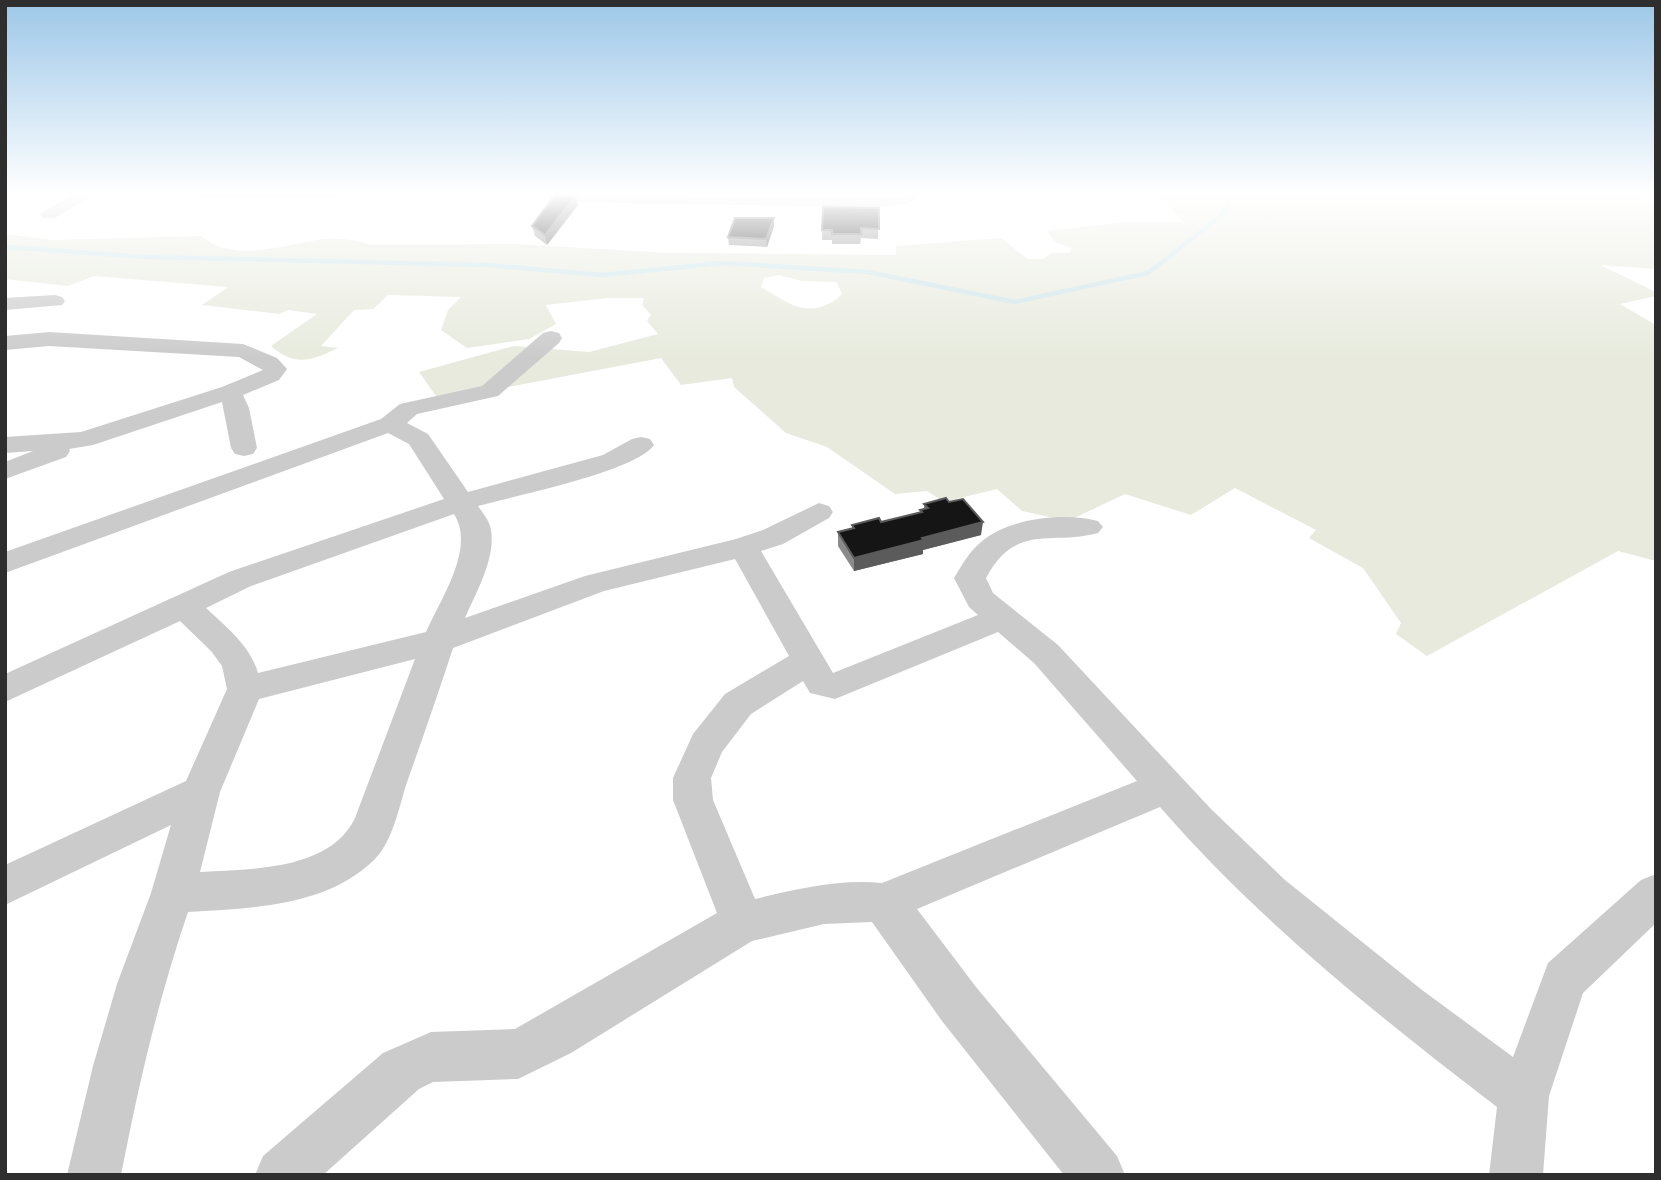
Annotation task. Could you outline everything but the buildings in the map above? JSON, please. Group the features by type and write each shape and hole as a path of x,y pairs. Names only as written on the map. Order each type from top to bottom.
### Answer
{"street":[{"path":"5,304 55,301"},
{"path":"5,563 390,424 409,409 490,391 551,338"},
{"path":"5,343 49,339 243,351 269,363 275,369 271,375 230,392 84,440 5,471"},
{"path":"230,392 237,408 244,448"},
{"path":"173,893 283,885 326,870 361,845 375,818 477,543 475,524 419,439 390,424"},
{"path":"5,445 84,440"},
{"path":"5,690 240,579 462,502 612,461 641,445"},
{"path":"245,689 439,641 596,583 744,547 773,537 819,512"},
{"path":"1088,527 1049,526 1007,537 976,564 970,578 980,599 1046,654 1165,787 1270,894 1405,1007 1524,1096"},
{"path":"744,547 807,662 822,684 835,686 1002,618"},
{"path":"94,1175 118,1066 140,984 173,893 200,792 245,689 238,663 223,643 183,605"},
{"path":"743,922 693,800 692,778 706,745 738,704 807,662"},
{"path":"282,1175 401,1071 430,1057 518,1054 554,1036 743,922 824,904 858,901 883,903 1165,787"},
{"path":"5,886 200,792"},
{"path":"1516,1175 1524,1096 1564,979 1656,894"},
{"path":"883,903 959,1004 1098,1175"}],"shaded area":[{"path":"5,249 601,249 668,253 896,255 896,249 1015,249 1028,259 1043,259 1051,253 1069,253 1071,249 1656,249 1656,269 1600,265 1656,292 1656,296 1620,304 1656,325 1656,561 1618,551 1427,656 1396,634 1401,623 1363,568 1309,538 1316,530 1235,488 1191,515 1125,494 1068,521 1022,511 997,489 944,502 927,491 895,494 827,447 786,433 734,387 732,378 681,385 661,358 508,387 436,396 419,372 514,346 589,352 658,334 647,321 651,315 642,305 644,298 608,298 546,305 556,324 529,339 467,348 441,330 448,310 461,297 388,295 373,309 354,310 321,346 338,348 303,360 288,357 271,346 317,314 288,310 279,314 202,305 228,287 94,276 68,286 5,279","holes":["779,275 802,281 836,282 842,293 836,300 815,308 798,307 761,287 764,278"]}],"waterway":[{"path":"34,249 147,257 487,265 602,275 723,263 868,272 1015,302 1148,273 1178,249"}]}
